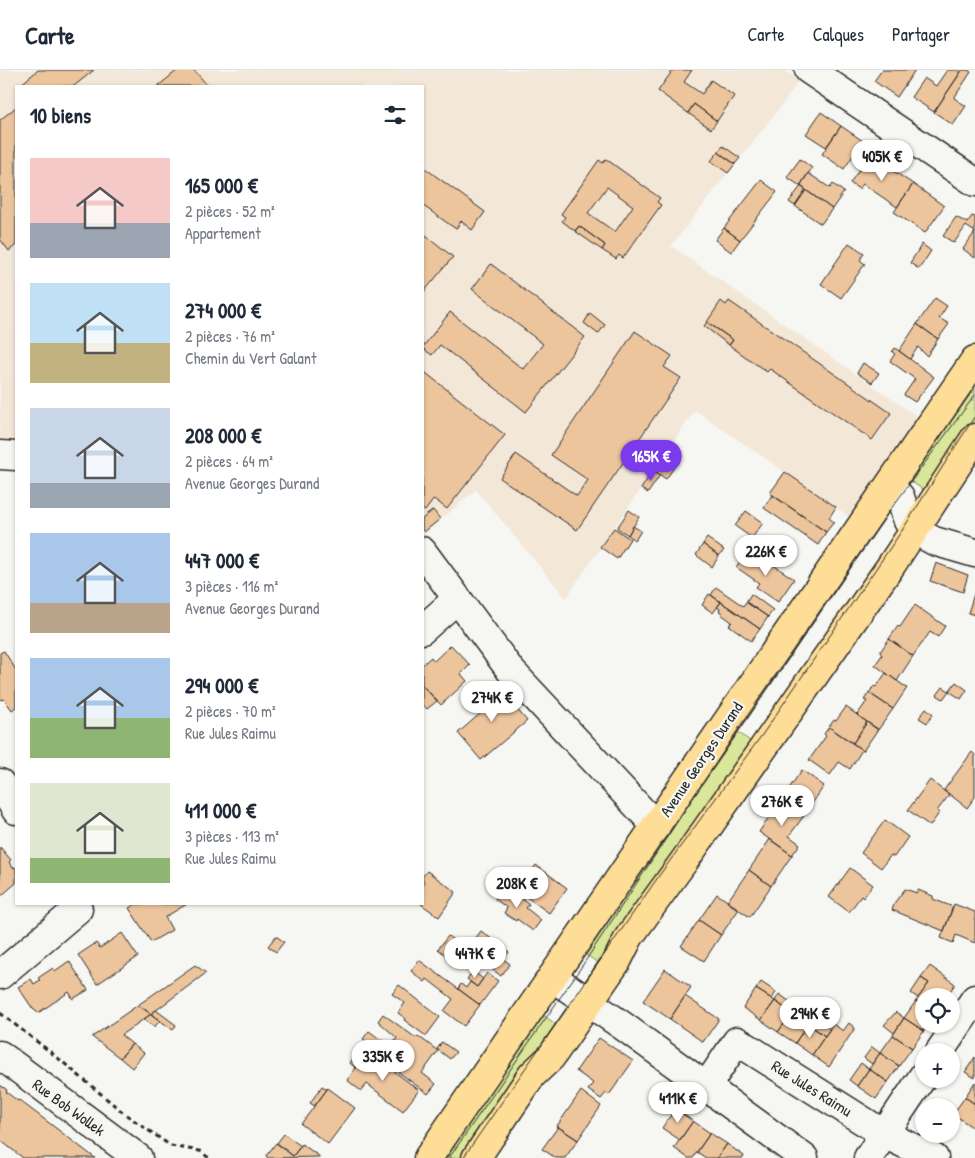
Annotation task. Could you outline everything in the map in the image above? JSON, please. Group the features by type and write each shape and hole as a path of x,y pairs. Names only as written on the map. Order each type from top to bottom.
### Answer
{"main road":[{"name":"Avenue Georges Durand","path":"428,1158 975,360"},
{"path":"476,1158 532,1075 551,1056 617,961 629,937 886,572 975,438"}],"street":[{"path":"809,70 975,182"},
{"path":"0,455 15,456"},
{"path":"890,485 900,497 908,521 914,530 934,541 975,553"},
{"path":"424,554 511,671 656,826"},
{"path":"424,628 457,599"},
{"path":"0,783 15,808"},
{"path":"0,974 78,909 76,905"},
{"path":"552,977 623,1026 804,1158"},
{"path":"945,1043 975,999"},
{"name":"Rue Jules Raimu","path":"706,1087 737,1041 884,1134 934,1158"},
{"name":"Rue Bob Wollek","path":"0,1055 138,1158"},
{"path":"868,1158 915,1088"}],"path":[{"path":"0,1014 53,1054 125,1114 171,1146 200,1151 209,1158"}],"shaded area":[{"path":"0,70 784,70 799,80 785,101 671,246 918,417 850,517 695,410 566,598 476,490 425,533 424,532 424,85 15,85 15,449 0,442"}],"green space":[{"path":"975,388 975,424 928,493 909,480"},
{"path":"735,730 758,747 600,964 586,955"},
{"path":"543,1015 557,1025 466,1158 445,1158"}],"building":[{"path":"38,70 94,70 75,85 20,85"},
{"path":"178,70 194,70 207,85 159,85"},
{"path":"673,70 692,70 684,82 702,94 711,80 734,96 717,121 694,104 688,113 658,91"},
{"path":"882,70 915,70 897,97 874,81"},
{"path":"947,70 958,70 961,72 934,112 911,97 924,78 936,86"},
{"path":"962,70 971,72 954,98 966,106 953,125 934,112"},
{"path":"694,104 717,121 711,129 688,113"},
{"path":"15,108 15,246 9,251 0,239 0,120"},
{"path":"821,112 841,126 826,147 806,134"},
{"path":"841,126 863,141 844,169 822,154"},
{"path":"723,146 740,158 735,164 718,152"},
{"path":"718,152 735,164 728,173 711,161"},
{"path":"867,158 875,163 877,160 913,184 897,207 863,184 859,189 850,183"},
{"path":"606,159 660,198 657,202 661,205 623,258 619,255 616,259 602,250 605,245 579,226 575,231 562,221 565,217 561,214 599,160 603,163","holes":["607,187 633,206 615,232 588,213"]},
{"path":"800,159 812,168 800,186 787,177"},
{"path":"424,167 485,212 472,230 461,221 456,229 424,206"},
{"path":"808,173 830,188 833,184 844,192 832,209 800,186"},
{"path":"761,180 777,192 740,240 724,228"},
{"path":"913,184 944,206 925,233 894,212"},
{"path":"801,186 806,190 795,206 789,202"},
{"path":"806,190 832,209 821,224 795,206"},
{"path":"972,216 975,217 975,232 966,226 954,243 943,236 956,217 967,223"},
{"path":"579,226 605,245 602,250 575,231"},
{"path":"724,228 740,240 731,252 715,240"},
{"path":"975,232 975,258 963,249"},
{"path":"424,234 453,257 424,292"},
{"path":"849,243 864,253 860,260 865,264 841,298 821,284"},
{"path":"922,244 931,251 919,269 910,263"},
{"path":"491,264 585,337 526,412 440,345 432,355 424,349 424,345 450,312 523,369 543,344 472,289"},
{"path":"935,298 947,306 939,318 949,324 938,339 917,324"},
{"path":"721,301 726,305 729,301 891,413 872,440 770,369 767,372 729,345 733,340 707,322"},
{"path":"590,313 605,325 598,334 584,323"},
{"path":"707,322 733,340 729,345 704,326"},
{"path":"917,324 938,339 927,356 918,347 910,359 899,351"},
{"path":"635,331 672,356 664,367 681,378 577,530 500,478 516,454 577,496 588,480 551,455"},
{"path":"895,348 934,377 915,402 904,395 915,379 890,361 895,354 892,352"},
{"path":"863,363 879,373 872,383 857,373"},
{"path":"424,372 505,435 447,509 434,499 425,511"},
{"path":"662,457 675,466 666,479 653,470"},
{"path":"653,470 660,475 648,493 641,489"},
{"path":"785,472 836,507 829,518 834,522 826,532 770,493"},
{"path":"772,495 826,532 818,545 764,508"},
{"path":"433,510 440,519 424,532 424,517"},
{"path":"629,510 639,517 628,535 617,528"},
{"path":"746,511 763,523 752,538 735,526"},
{"path":"633,526 641,531 635,540 628,535"},
{"path":"614,528 630,539 617,559 600,547"},
{"path":"707,538 724,550 719,556 703,544"},
{"path":"703,544 719,556 712,567 696,555"},
{"path":"749,548 772,564 769,568 747,552"},
{"path":"747,552 769,568 772,564 794,579 778,602 756,587 759,583 736,567"},
{"path":"936,563 968,575 963,592 930,581"},
{"path":"716,587 743,606 746,602 768,617 760,629 711,595"},
{"path":"709,594 721,602 713,613 702,605"},
{"path":"751,594 773,610 768,617 746,602"},
{"path":"975,595 975,615 968,613"},
{"path":"721,602 760,629 751,641 729,625 732,622 721,614 720,609 717,607"},
{"path":"915,605 945,626 938,637 930,632 913,656 889,639"},
{"path":"889,639 913,656 897,681 875,665 882,655 880,652"},
{"path":"451,645 470,665 461,674 467,681 441,705 424,687 424,663 431,657 434,661"},
{"path":"4,651 15,668 15,708 12,710 4,699 1,700 0,698 0,653"},
{"path":"886,673 907,688 893,709 869,693"},
{"path":"493,681 527,721 481,760 458,733 489,706 478,694"},
{"path":"956,682 967,690 961,699 949,691"},
{"path":"424,687 437,701 427,709 424,706"},
{"path":"943,687 949,691 943,699 937,695"},
{"path":"869,693 893,709 878,730 857,715 867,701 864,700"},
{"path":"846,707 867,722 853,743 829,727"},
{"path":"926,708 933,714 927,723 919,718"},
{"path":"867,722 878,729 863,751 853,743"},
{"path":"829,727 862,750 850,769 839,762 830,775 809,760 826,736 824,734"},
{"path":"972,752 975,755 975,797 967,808 944,790"},
{"path":"802,770 824,786 803,817 780,801"},
{"path":"930,780 949,795 937,811 939,813 930,826 908,810"},
{"path":"780,801 803,817 789,836 800,844 792,855 759,832"},
{"path":"885,820 908,837 894,857 891,855 881,868 861,853"},
{"path":"770,839 792,855 771,886 749,870"},
{"path":"0,847 11,860 9,862 12,867 15,868 15,884 0,897"},
{"path":"536,865 567,888 549,913 517,890"},
{"path":"850,868 873,885 863,898 861,896 849,912 829,897"},
{"path":"749,870 771,886 750,917 727,902"},
{"path":"427,871 456,892 439,917 422,905 424,905 424,875"},
{"path":"504,886 529,904 526,908 541,920 533,931 517,919 516,921 504,913 507,908 495,899"},
{"path":"905,889 917,893 918,890 933,896 933,899 953,907 944,931 892,910 895,902"},
{"path":"717,894 739,909 721,935 699,920"},
{"path":"954,904 975,912 975,943 956,935 953,943 941,938"},
{"path":"134,905 185,905 165,917 172,930 151,942 129,908"},
{"path":"699,920 721,935 704,961 681,946"},
{"path":"481,931 509,952 503,959 510,964 501,976 480,960 488,949 475,939"},
{"path":"122,933 138,957 97,984 78,955 96,943 100,948"},
{"path":"276,936 284,942 276,952 268,946"},
{"path":"448,936 475,956 469,964 452,952 448,957 438,949"},
{"path":"419,960 480,1005 464,1026 444,1011 453,999 427,979 425,982 411,971"},
{"path":"69,961 88,990 73,999 69,992 38,1013 33,1009 18,987 31,979 34,984 40,980 38,978 53,968 55,971"},
{"path":"195,965 206,973 151,1014 138,1005"},
{"path":"930,966 955,984 952,988 925,988 929,983 921,978"},
{"path":"665,969 691,987 670,1019 643,1001"},
{"path":"473,971 483,979 477,987 467,979"},
{"path":"487,973 498,981 480,1005 458,989 461,984 466,988 470,982 477,987"},
{"path":"921,978 929,983 925,988 915,988 915,996 911,993"},
{"path":"761,982 776,992 772,999 756,989"},
{"path":"399,985 440,1017 426,1036 404,1020 405,1018 398,1013 405,1003 392,994"},
{"path":"756,989 775,1001 761,1020 743,1008"},
{"path":"779,994 793,1004 789,1011 775,1001"},
{"path":"685,996 719,1019 703,1042 670,1019"},
{"path":"775,1001 792,1013 778,1032 761,1020"},
{"path":"915,1002 915,1025 904,1018"},
{"path":"797,1004 810,1013 805,1022 792,1013"},
{"path":"138,1005 151,1014 121,1035 132,1044 120,1058 92,1037"},
{"path":"156,1010 176,1025 173,1030 151,1014"},
{"path":"896,1012 904,1018 894,1033 884,1025"},
{"path":"792,1013 808,1024 795,1043 778,1032"},
{"path":"151,1014 160,1021 154,1027 144,1019"},
{"path":"383,1014 438,1051 422,1073 436,1084 428,1094 393,1068 397,1062 386,1054 397,1038 378,1021"},
{"path":"813,1017 830,1029 825,1036 808,1024"},
{"path":"904,1018 915,1025 915,1033 923,1033 912,1048 893,1035"},
{"path":"849,1023 855,1028 829,1067 812,1055 833,1024 843,1031"},
{"path":"808,1024 825,1036 812,1055 795,1043"},
{"path":"369,1031 388,1045 382,1053 363,1039"},
{"path":"893,1035 912,1048 899,1066 880,1053"},
{"path":"599,1038 633,1061 609,1095 606,1093 601,1099 588,1090 593,1083 576,1071"},
{"path":"442,1042 456,1052 450,1059 437,1049"},
{"path":"132,1044 144,1053 132,1068 120,1058"},
{"path":"362,1047 368,1052 356,1068 350,1063"},
{"path":"872,1047 880,1053 872,1064 864,1058"},
{"path":"368,1052 419,1090 403,1111 367,1084 361,1091 347,1080"},
{"path":"880,1053 899,1066 888,1082 869,1069"},
{"path":"975,1057 975,1078 965,1072"},
{"path":"861,1063 869,1069 857,1086 849,1080"},
{"path":"869,1069 888,1082 876,1099 857,1086"},
{"path":"975,1082 975,1104 965,1097"},
{"path":"0,1085 7,1090 6,1092 95,1158 23,1158 0,1140"},
{"path":"322,1086 327,1089 315,1106 310,1103"},
{"path":"328,1088 355,1108 328,1144 301,1124"},
{"path":"581,1091 601,1106 578,1140 557,1126"},
{"path":"965,1097 975,1104 975,1124 972,1127 960,1119 960,1104"},
{"path":"675,1109 693,1121 680,1140 662,1128"},
{"path":"693,1121 710,1133 693,1158 688,1158 674,1148"},
{"path":"558,1127 578,1140 565,1158 556,1158 542,1149"},
{"path":"710,1133 727,1144 717,1158 706,1158 697,1152"},
{"path":"284,1134 301,1146 293,1156 277,1143"},
{"path":"276,1143 293,1156 302,1144 320,1157 268,1158 266,1156"},
{"path":"727,1144 744,1156 743,1158 717,1158"}],"tram line":[{"path":"449,1158 582,966 743,722 882,521 975,395"},
{"path":"463,1158 661,873 762,735 901,532 975,416"}]}
